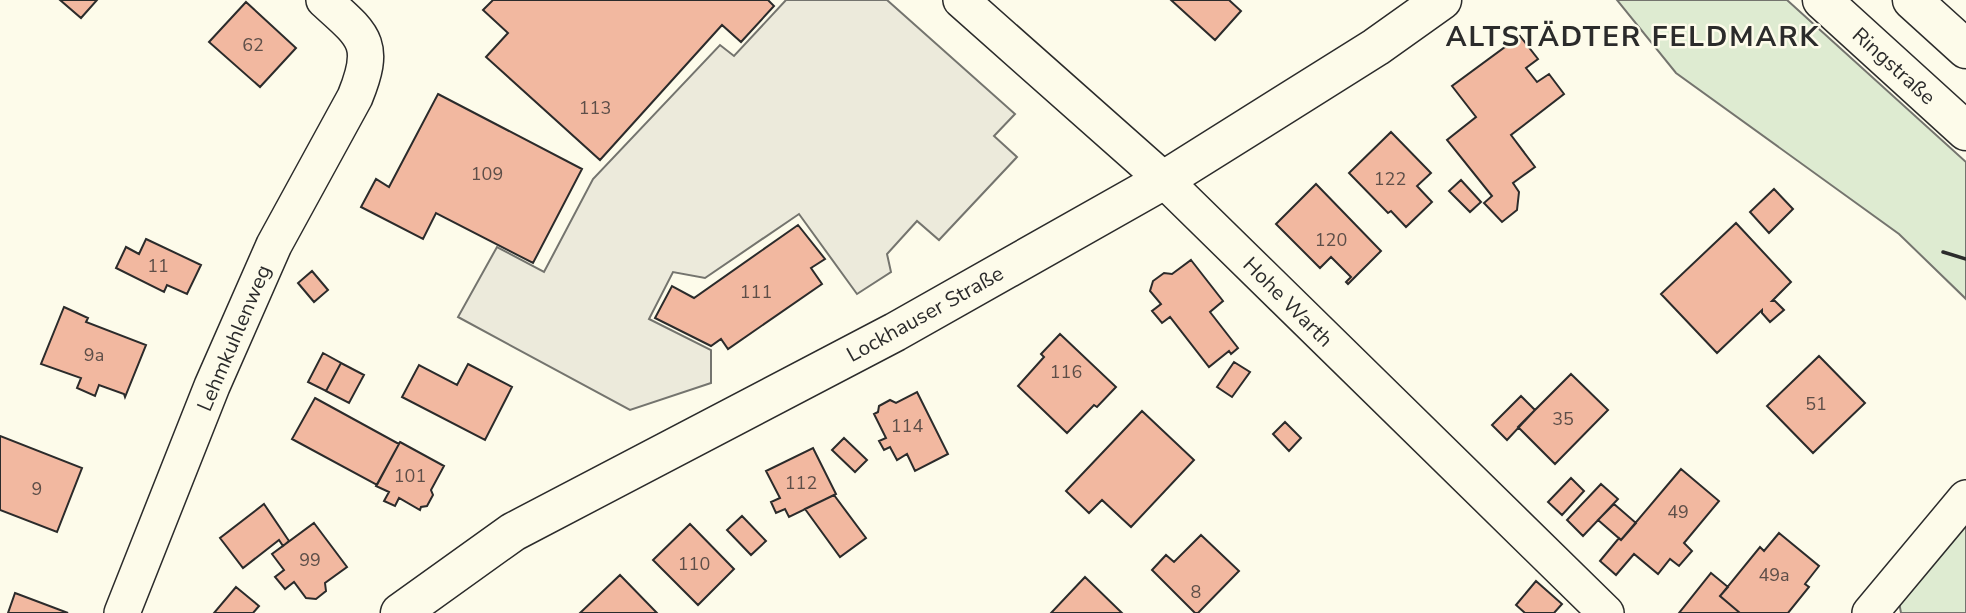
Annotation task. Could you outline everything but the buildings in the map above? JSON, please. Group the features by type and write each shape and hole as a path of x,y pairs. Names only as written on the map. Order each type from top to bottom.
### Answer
{"main road":[{"name":"Lockhauser Straße","path":"400,613 513,532 883,338 1164,180 1376,47 1442,0"},
{"name":"Ringstraße","path":"1822,0 1966,131"},
{"path":"1912,0 1966,49"}],"street":[{"name":"Lehmkuhlenweg","path":"122,613 212,386 274,245 355,97 365,73 366,46 352,25 324,0"},
{"name":"Hohe Warth","path":"961,0 1164,180 1606,613"},
{"path":"1870,613 1966,498"}],"green space":[{"path":"1617,0 1787,0 1966,162 1966,299 1899,234 1676,73"},
{"path":"1966,523 1966,613 1901,613 1899,602"}],"shaded area":[{"path":"786,0 887,0 1015,114 994,136 1017,157 939,240 917,221 887,254 891,272 857,294 799,214 705,278 673,272 649,319 711,350 711,383 630,410 458,317 497,247 544,272 593,179 720,45 734,56"}],"wall":[{"path":"1943,252 1966,259"}],"district":[{"name":"ALTSTÄDTER FELDMARK","path":"1633,37"}]}
